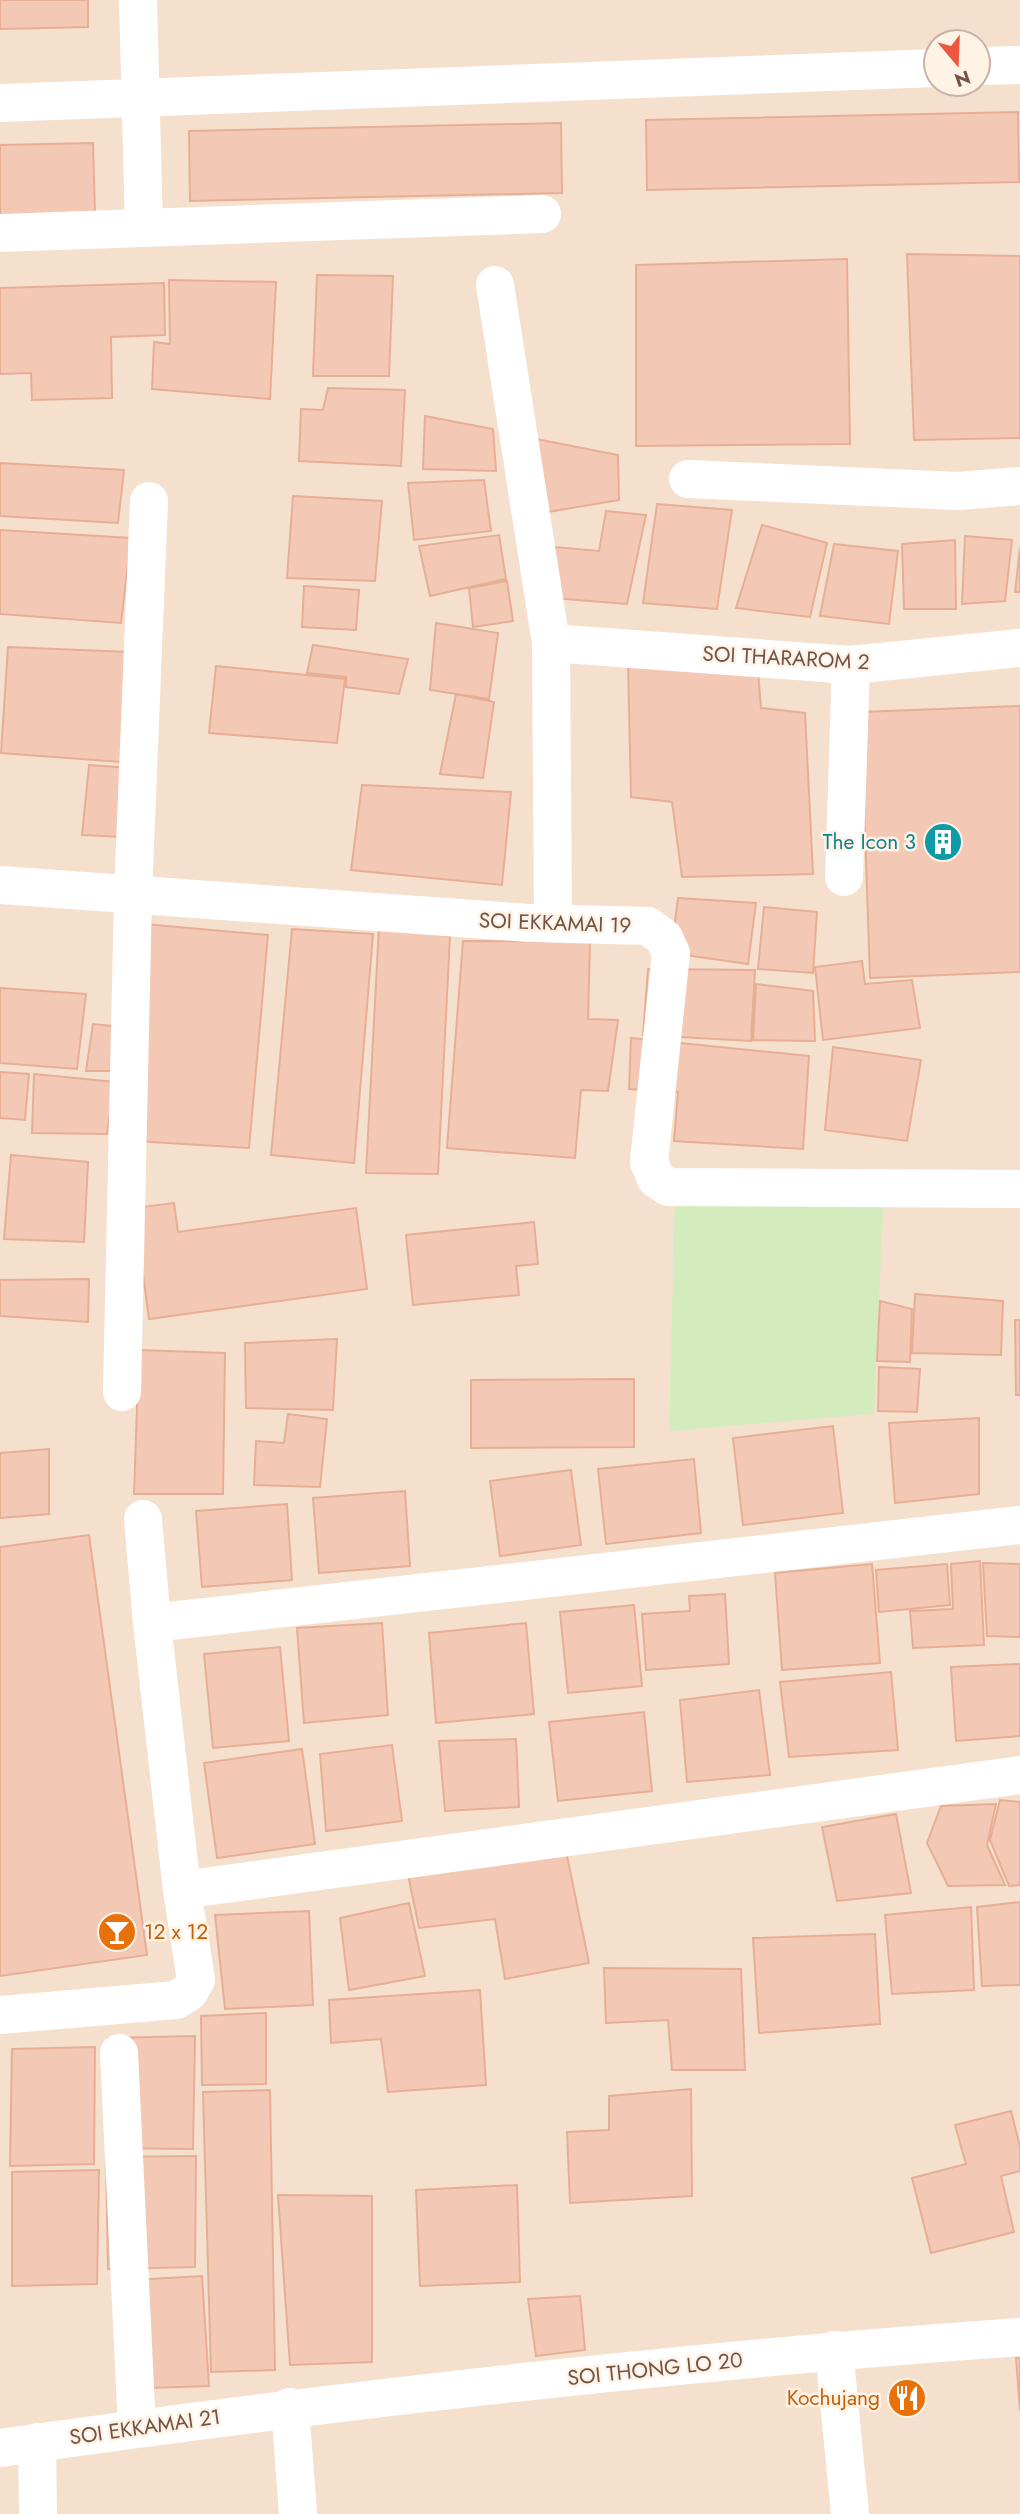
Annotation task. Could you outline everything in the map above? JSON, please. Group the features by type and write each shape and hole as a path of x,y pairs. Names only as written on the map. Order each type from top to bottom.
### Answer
{"street":[{"path":"138,0 144,228"},
{"path":"992,66 1020,65"},
{"path":"0,103 922,68"},
{"path":"0,233 542,214"},
{"path":"495,285 551,643 553,924"},
{"path":"688,479 958,491 1020,486"},
{"path":"122,1392 133,895 149,501"},
{"name":"SOI THARAROM 2","path":"551,643 851,665 1020,648"},
{"path":"844,877 851,665"},
{"name":"SOI EKKAMAI 19","path":"0,885 553,924 649,926 664,937 671,953 649,1162 656,1179 668,1187 1020,1189"},
{"path":"0,2015 176,2000 189,1992 196,1980 182,1890 143,1519"},
{"path":"152,1623 1020,1525"},
{"path":"182,1890 1020,1775"},
{"path":"118,2053 138,2429"},
{"name":"SOI THONG LO 20","path":"290,2407 834,2350 1020,2337"},
{"path":"834,2350 850,2514"},
{"path":"290,2407 298,2514"},
{"name":"SOI EKKAMAI 21","path":"18,2445 290,2407"},
{"path":"18,2445 38,2514"}],"shaded area":[{"path":"0,0 1020,0 1020,2514 0,2514"}],"green space":[{"path":"675,1191 884,1192 874,1414 669,1431"}],"building":[{"path":"0,0 88,0 88,27 0,29"},
{"path":"1018,112 1019,182 647,190 646,120"},
{"path":"561,123 562,193 190,201 189,131"},
{"path":"93,143 95,213 0,215 0,145"},
{"path":"907,254 1020,256 1020,438 914,440"},
{"path":"847,259 850,444 636,446 636,265"},
{"path":"317,275 393,276 389,376 313,376"},
{"path":"169,280 276,282 270,399 152,389 154,342 170,344"},
{"path":"164,283 165,335 111,337 112,398 32,400 31,373 0,374 0,288"},
{"path":"328,388 405,390 401,466 299,461 301,409 323,410"},
{"path":"425,416 493,429 496,471 423,469"},
{"path":"531,438 618,455 619,500 542,513"},
{"path":"0,463 124,470 118,523 0,516"},
{"path":"484,480 491,531 414,540 408,483"},
{"path":"293,496 382,501 375,581 287,578"},
{"path":"657,504 732,510 717,609 643,603"},
{"path":"606,511 646,515 627,604 553,598 555,547 599,551"},
{"path":"762,525 827,543 810,617 736,608"},
{"path":"0,530 131,538 121,623 0,614"},
{"path":"499,535 506,579 430,596 419,546"},
{"path":"965,536 1012,540 1005,601 962,604"},
{"path":"955,540 956,609 904,609 902,544"},
{"path":"834,544 898,551 889,624 820,616"},
{"path":"1020,548 1020,592 1015,592"},
{"path":"507,581 513,621 473,627 469,588"},
{"path":"304,586 359,590 356,630 302,627"},
{"path":"436,623 498,633 489,699 430,690"},
{"path":"313,645 408,659 399,694 346,687 346,677 307,673"},
{"path":"8,647 129,652 121,762 1,753"},
{"path":"757,658 761,708 805,713 813,874 682,877 672,802 631,797 628,662"},
{"path":"216,666 345,679 337,743 209,733"},
{"path":"456,694 494,702 483,778 440,774"},
{"name":"The Icon 3","path":"1020,706 1020,972 870,978 861,712"},
{"path":"89,765 130,768 123,837 82,835"},
{"path":"362,785 511,792 502,885 351,870"},
{"path":"678,898 756,903 748,964 671,953"},
{"path":"764,907 817,912 813,973 758,969"},
{"path":"133,923 268,935 249,1148 135,1141"},
{"path":"379,927 450,936 438,1174 366,1173"},
{"path":"292,929 373,934 354,1163 271,1155"},
{"path":"463,941 590,942 588,1019 618,1020 608,1091 581,1090 575,1158 447,1148"},
{"path":"862,961 865,984 912,980 920,1028 823,1040 815,967"},
{"path":"648,969 755,970 751,1041 643,1035"},
{"path":"756,984 813,991 815,1041 753,1040"},
{"path":"0,988 86,994 77,1069 0,1063"},
{"path":"93,1024 131,1028 120,1071 86,1071"},
{"path":"631,1038 809,1056 803,1149 674,1141 678,1092 629,1089"},
{"path":"833,1047 921,1060 907,1141 825,1130"},
{"path":"0,1072 29,1074 25,1120 0,1118"},
{"path":"34,1074 115,1082 107,1134 32,1133"},
{"path":"11,1155 88,1162 84,1242 4,1239"},
{"path":"174,1203 178,1232 356,1208 367,1289 149,1319 134,1208"},
{"path":"534,1222 538,1264 516,1266 519,1295 413,1305 406,1235"},
{"path":"89,1279 88,1322 0,1316 0,1280"},
{"path":"915,1294 1003,1301 1001,1355 912,1353"},
{"path":"880,1301 912,1309 910,1362 877,1361"},
{"path":"1015,1320 1020,1320 1020,1395 1016,1395"},
{"path":"337,1339 333,1410 246,1408 245,1343"},
{"path":"139,1350 225,1353 223,1494 134,1494"},
{"path":"879,1367 920,1369 917,1412 878,1411"},
{"path":"634,1379 634,1447 471,1448 471,1380"},
{"path":"288,1414 327,1419 320,1487 254,1485 256,1441 284,1443"},
{"path":"979,1418 979,1494 895,1503 889,1423"},
{"path":"833,1426 843,1513 743,1525 733,1438"},
{"path":"49,1449 49,1514 0,1518 0,1453"},
{"path":"694,1459 701,1533 606,1544 598,1469"},
{"path":"571,1470 581,1545 500,1556 490,1481"},
{"path":"405,1491 410,1566 319,1573 313,1498"},
{"path":"287,1504 292,1580 202,1587 196,1511"},
{"path":"89,1535 147,1955 0,1976 0,1547"},
{"path":"980,1561 984,1645 913,1648 910,1611 953,1609 951,1564"},
{"path":"983,1563 1020,1564 1020,1637 987,1636"},
{"path":"872,1564 880,1663 782,1670 775,1573"},
{"path":"947,1564 950,1605 879,1612 876,1570"},
{"path":"725,1594 729,1664 646,1670 642,1614 690,1611 689,1596"},
{"path":"634,1605 642,1686 568,1693 560,1612"},
{"path":"382,1623 388,1715 304,1723 297,1628"},
{"path":"526,1623 534,1714 436,1723 429,1633"},
{"path":"280,1647 289,1741 213,1748 204,1654"},
{"path":"1020,1664 1020,1736 956,1741 951,1667"},
{"path":"891,1672 898,1750 789,1757 780,1682"},
{"path":"759,1690 770,1775 687,1782 680,1700"},
{"path":"644,1712 652,1791 558,1801 549,1722"},
{"path":"516,1739 519,1807 445,1811 439,1741"},
{"path":"392,1745 402,1821 326,1831 320,1754"},
{"path":"302,1749 315,1844 217,1858 204,1763"},
{"path":"1000,1800 1020,1802 1020,1885 1009,1886 990,1840"},
{"path":"996,1804 987,1845 1005,1885 948,1886 927,1843 941,1806"},
{"path":"896,1814 911,1893 837,1901 822,1827"},
{"path":"566,1851 589,1963 505,1979 495,1919 419,1928 407,1870"},
{"path":"1020,1902 1020,1985 982,1986 977,1907"},
{"path":"409,1903 425,1976 349,1990 340,1918"},
{"path":"971,1907 974,1990 892,1994 885,1915"},
{"path":"309,1911 313,2005 225,2009 215,1915"},
{"path":"875,1934 880,2024 759,2033 753,1938"},
{"path":"604,1968 741,1969 745,2070 672,2070 668,2020 606,2023"},
{"path":"480,1990 486,2085 388,2092 381,2039 331,2043 329,2000"},
{"path":"266,2013 266,2084 202,2085 201,2016"},
{"path":"195,2036 193,2149 109,2148 108,2038"},
{"path":"95,2047 94,2164 10,2166 12,2049"},
{"path":"691,2089 692,2196 570,2203 567,2132 609,2130 609,2096"},
{"path":"270,2090 275,2370 211,2372 203,2092"},
{"path":"1011,2111 1020,2147 1020,2171 1001,2176 1014,2232 931,2253 912,2178 966,2164 955,2125"},
{"path":"196,2156 195,2267 108,2269 106,2157"},
{"path":"99,2170 97,2284 12,2286 12,2172"},
{"path":"517,2185 520,2282 420,2286 416,2190"},
{"path":"278,2195 372,2196 372,2362 290,2365"},
{"path":"202,2276 209,2386 118,2389 114,2281"},
{"path":"580,2296 585,2350 536,2356 528,2299"},
{"path":"1016,2358 1020,2358 1020,2411"}],"place":[{"name":"The Icon 3","path":"943,842"},
{"name":"12 x 12","path":"117,1932"},
{"name":"Kochujang","path":"907,2398"}]}
